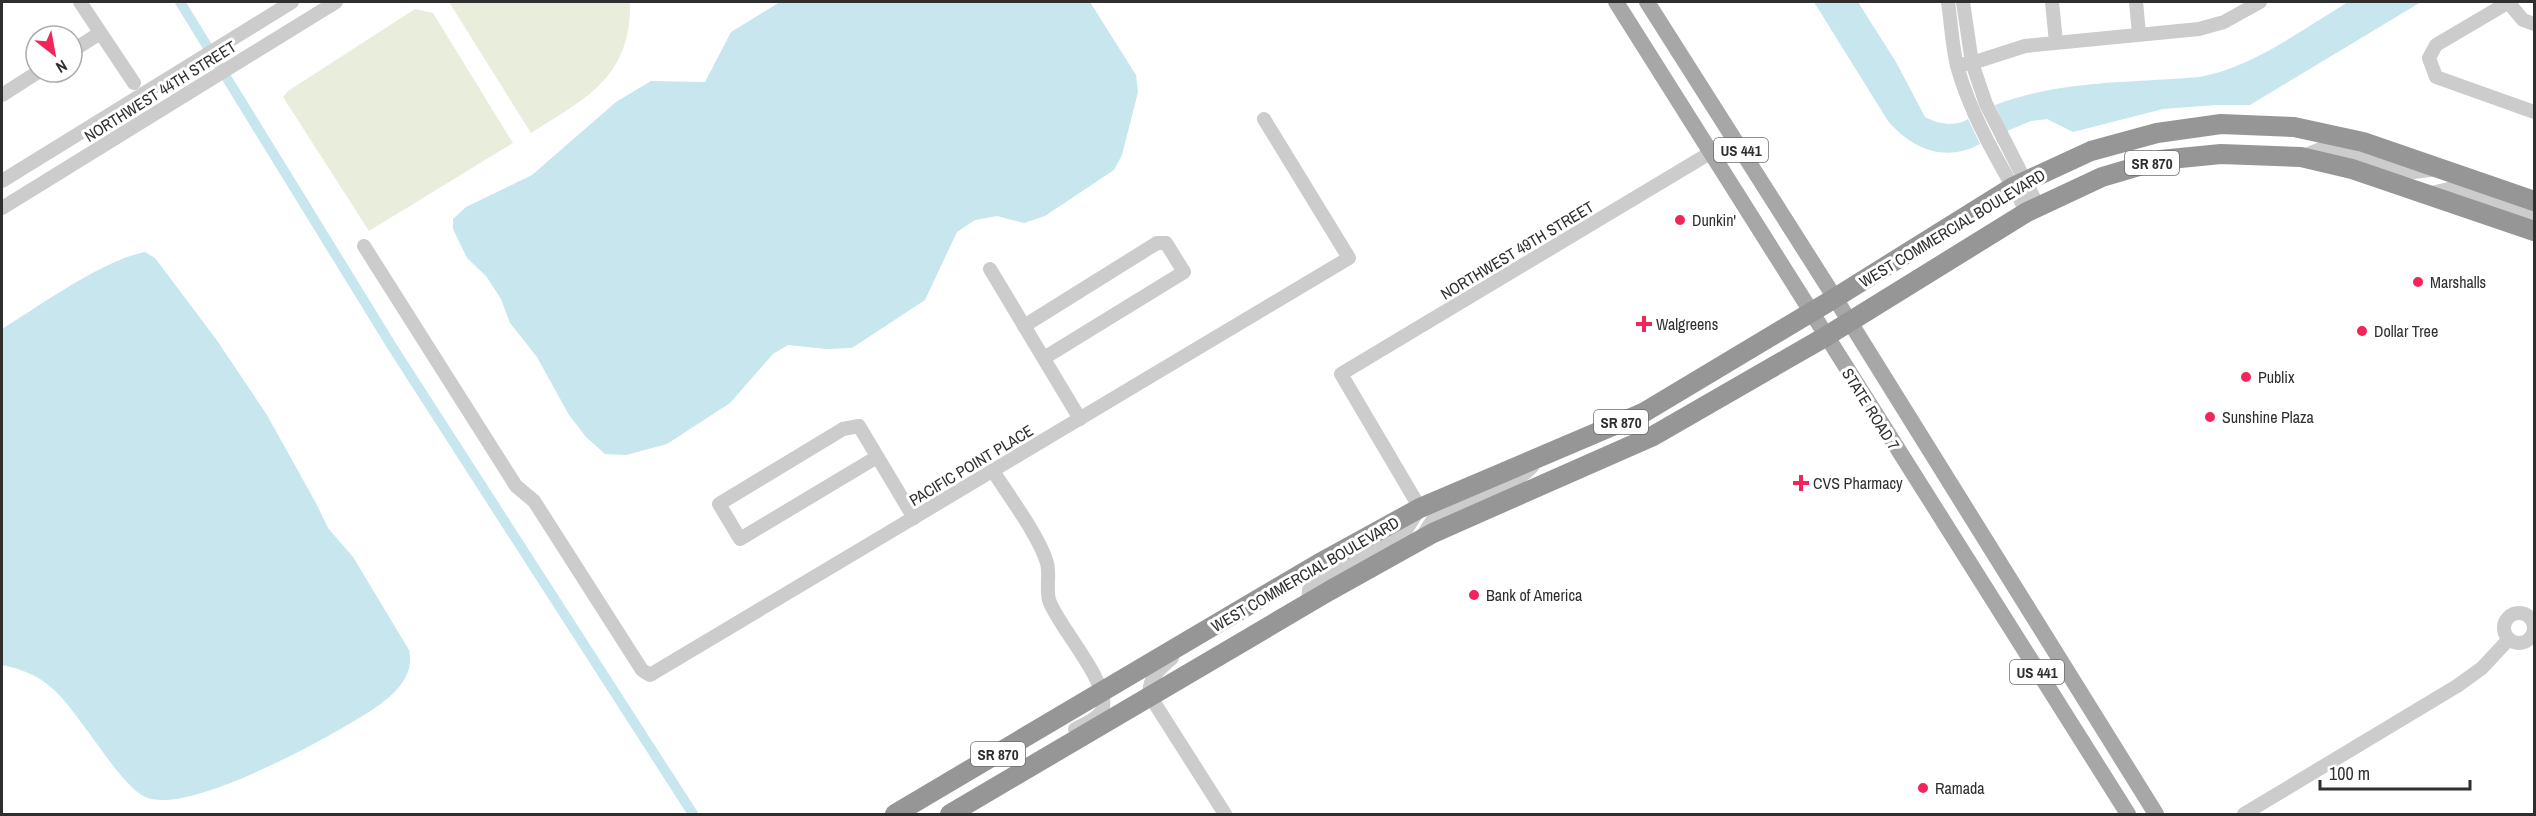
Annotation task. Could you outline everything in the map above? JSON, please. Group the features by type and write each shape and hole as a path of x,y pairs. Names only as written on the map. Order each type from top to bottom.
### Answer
{"highway":[{"name":"WEST COMMERCIAL BOULEVARD","path":"895,814 1318,564 1420,508 1643,413 2018,185 2091,151 2157,133 2222,124 2294,127 2363,142 2535,201"},
{"name":"WEST COMMERCIAL BOULEVARD","path":"950,814 1308,603 1421,540 1653,436 1825,337 2032,209 2102,177 2160,160 2221,154 2301,157 2352,169 2535,231"}],"main road":[{"name":"STATE ROAD 7","path":"1616,2 2025,655 2128,814"},
{"name":"STATE ROAD 7","path":"1647,2 1835,298 2156,814"},
{"path":"2025,655 2038,653 2048,656 2065,668"}],"street":[{"path":"80,2 134,83"},
{"name":"NORTHWEST 44TH STREET","path":"2,181 292,2"},
{"name":"NORTHWEST 44TH STREET","path":"2,208 336,2"},
{"path":"1948,2 1957,64 1979,107 2003,139 2018,185"},
{"path":"1963,2 1979,107 1990,148 2018,185 2032,209"},
{"path":"2052,2 2056,42"},
{"path":"2136,2 2139,34"},
{"path":"2535,24 2523,20 2509,2 2436,45 2429,58 2436,77 2535,112"},
{"path":"1957,64 1972,63 2025,46 2199,29 2224,22 2256,3"},
{"path":"84,43 100,33"},
{"path":"2,95 24,81"},
{"path":"135,99 147,118"},
{"name":"PACIFIC POINT PLACE","path":"364,246 516,486 534,501 642,670 650,675 1349,258 1264,118"},
{"name":"WEST COMMERCIAL BOULEVARD","path":"2301,157 2323,148 2342,151 2414,172 2440,168"},
{"name":"NORTHWEST 49TH STREET","path":"1420,508 1341,374 1710,153"},
{"path":"2427,194 2457,187 2535,215"},
{"path":"1024,326 1157,243 1166,243 1184,272 1044,358"},
{"path":"990,269 1080,419"},
{"path":"877,457 740,538 719,504 843,429 859,426 914,518"},
{"name":"WEST COMMERCIAL BOULEVARD","path":"1421,540 1437,516 1499,489 1532,467 1530,460"},
{"path":"993,471 1028,525 1047,563 1049,600 1090,668 1101,693"},
{"name":"WEST COMMERCIAL BOULEVARD","path":"1308,603 1309,590 1317,581 1406,530 1420,508"},
{"path":"2524,613 2533,618 2534,629 2530,638 2519,643 2509,639 2505,624 2511,616 2524,613"},
{"name":"WEST COMMERCIAL BOULEVARD","path":"1150,696 1149,688 1155,674 1191,639"},
{"path":"2244,814 2457,686 2482,668 2509,639"},
{"name":"WEST COMMERCIAL BOULEVARD","path":"1054,753 1062,738 1100,713 1103,706 1101,693"},
{"path":"1150,696 1225,814"}],"green space":[{"path":"449,2 630,2 628,28 623,49 614,67 588,96 531,133"},
{"path":"415,9 433,13 513,143 369,231 283,97 288,91"}],"water":[{"path":"780,2 1090,2 1136,75 1138,92 1122,155 1114,170 1045,216 1024,223 997,216 975,220 957,232 925,300 852,348 826,349 788,345 773,354 730,403 667,444 626,455 605,454 586,437 569,415 537,357 510,323 501,299 486,276 467,258 453,229 453,219 466,207 532,175 616,102 651,81 705,82 731,32"},
{"path":"1814,2 1858,2 1896,62 1925,117 1946,124 1968,119 1980,144 1967,150 1942,152 1918,146 1897,131 1888,121"},
{"path":"2348,2 2421,2 2250,105 2163,109 2073,132 2047,119 2031,121 2007,131 1995,105 2045,91 2070,87 2200,77 2220,72 2259,56"},
{"path":"145,252 155,258 216,339 267,415 328,528 353,557 409,650 410,661 403,681 387,699 341,729 254,773 191,796 164,800 145,797 129,784 58,693 29,673 2,665 2,329 91,274 110,264"}],"waterway":[{"path":"180,2 393,348 693,814"}],"place":[{"name":"Dunkin'","path":"1680,220"},
{"name":"Marshalls","path":"2418,282"},
{"name":"Walgreens","path":"1644,324"},
{"name":"Dollar Tree","path":"2362,331"},
{"name":"Publix","path":"2246,377"},
{"name":"Sunshine Plaza","path":"2210,417"},
{"name":"CVS Pharmacy","path":"1801,483"},
{"name":"Bank of America","path":"1474,595"},
{"name":"Ramada","path":"1923,788"}]}
